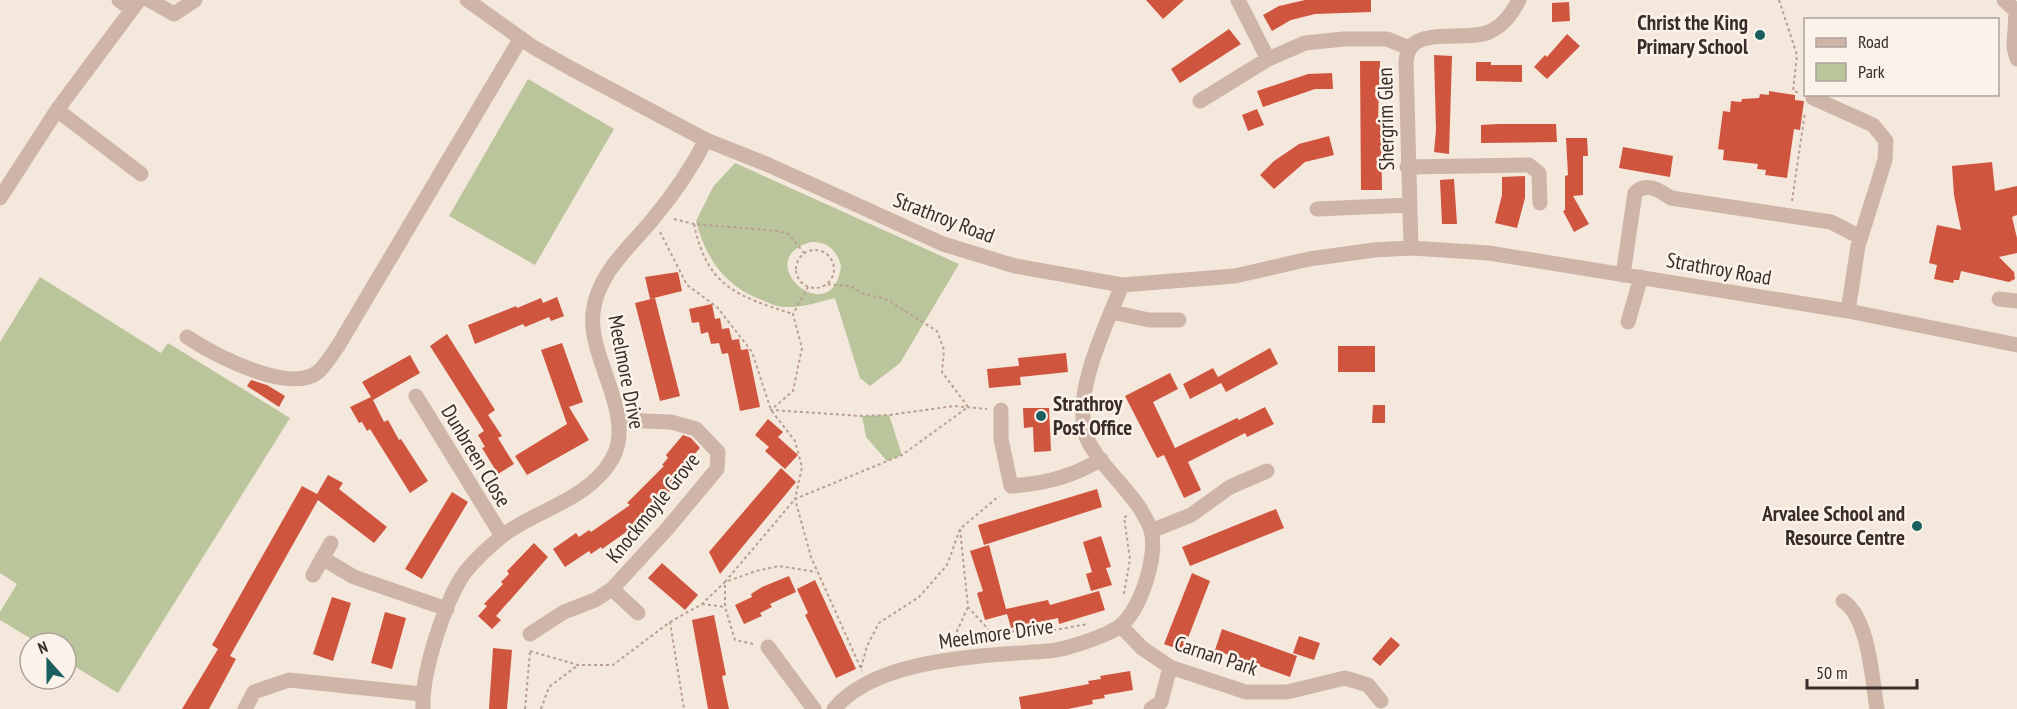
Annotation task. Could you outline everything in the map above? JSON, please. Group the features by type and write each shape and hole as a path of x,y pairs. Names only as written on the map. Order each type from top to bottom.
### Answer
{"street":[{"path":"149,0 174,14 195,0"},
{"name":"Strathroy Road","path":"467,0 527,42 706,140 771,165 943,244 1015,266 1122,285 1235,276 1309,259 1374,250 1411,248 1489,253 1848,311 2017,345"},
{"path":"1238,0 1268,59"},
{"name":"Shergrim Glen","path":"1411,248 1407,167 1406,61 1409,48 1419,39 1491,32 1504,22 1520,0"},
{"path":"2004,0 2016,11 2014,48 2017,59"},
{"path":"0,198 130,3"},
{"path":"1200,101 1268,59 1305,43 1344,39 1387,39 1409,48"},
{"path":"187,337 220,358 261,372 298,380 317,372 338,346 527,42"},
{"path":"1808,99 1873,125 1886,141 1885,160 1860,237 1848,311"},
{"path":"57,110 141,174"},
{"name":"Meelmore Drive","path":"422,701 447,609 465,572 502,536 579,492 603,473 613,458 619,439 618,420 594,334 594,305 608,273 655,217 706,140"},
{"path":"1407,167 1528,165 1539,173 1540,203"},
{"path":"1623,275 1633,203 1639,189 1657,189 1671,198 1831,222 1860,237"},
{"path":"1317,209 1409,205"},
{"path":"1628,322 1641,278"},
{"path":"1121,626 1141,598 1147,580 1151,531 1140,509 1101,459 1085,434 1082,402 1095,357 1122,285"},
{"path":"1999,299 2017,301"},
{"path":"1112,312 1149,320 1179,320"},
{"name":"Dunbreen Close","path":"416,396 502,536"},
{"path":"1001,410 1001,439 1011,486 1038,484 1088,468 1101,459"},
{"name":"Knockmoyle Grove","path":"530,634 564,612 594,600 612,589 667,530 717,469 718,452 696,429 671,422 618,420"},
{"path":"1151,531 1191,515 1230,487 1267,471"},
{"path":"313,575 331,543"},
{"path":"322,558 354,578 447,609"},
{"name":"Knockmoyle Grove","path":"612,589 638,613"},
{"path":"1843,601 1852,607 1861,625 1877,709"},
{"name":"Meelmore Drive","path":"834,709 863,675 910,669 956,659 1052,651 1121,626"},
{"name":"Carnan Park","path":"1121,626 1142,648 1170,667 1246,692 1287,692 1345,678 1368,685 1381,700"},
{"path":"768,647 814,709"},
{"path":"1151,709 1161,702 1170,667"},
{"path":"245,709 254,692 289,680 422,701"}],"path":[{"path":"1779,0 1797,55 1793,91 1808,99 1790,216"},
{"path":"655,217 694,224 779,231 789,234 804,253"},
{"path":"655,217 687,285 717,306 752,352 771,410 795,441 802,467 795,499 816,572 863,675"},
{"path":"694,224 699,248 716,275 741,297 793,314"},
{"path":"808,287 796,273 798,260 804,253 820,250 830,257 834,268 826,284"},
{"path":"808,287 826,284 850,286 864,294 886,299 937,331 944,350 942,372 968,408"},
{"path":"771,410 793,391 802,348 793,314 808,287"},
{"path":"771,410 871,416 954,406 1001,410"},
{"path":"530,651 578,665 614,665 670,622 702,604 725,582 795,499 902,455 968,408"},
{"path":"863,675 867,646 879,623 919,597 947,565 960,529 1011,486"},
{"path":"1123,604 1130,559 1124,517 1140,509"},
{"path":"956,659 957,631 968,607 960,529"},
{"path":"725,582 779,566 816,572"},
{"path":"725,582 725,607 735,640 768,647"},
{"path":"702,604 725,607"},
{"path":"968,607 989,630 1038,633 1091,623"},
{"path":"670,622 684,709"},
{"path":"525,709 530,634"},
{"path":"541,709 549,687 578,665"}],"green space":[{"path":"528,79 614,129 535,265 449,216"},
{"path":"735,163 959,264 900,363 870,386 860,378 835,298 804,306 770,304 737,287 718,269 705,247 696,221 713,187","holes":["811,242 817,242 834,251 841,266 835,285 824,293 811,293 799,286 790,275 788,263 794,251"]},
{"path":"40,277 161,353 168,343 290,418 118,693 78,668 78,631 18,631 0,620 0,612 17,584 0,573 0,342"},
{"path":"889,415 902,455 887,461 866,437 862,416"}],"building":[{"path":"1146,0 1184,0 1163,19"},
{"path":"1305,0 1371,0 1371,12 1315,14 1291,20 1272,31 1263,15 1279,6"},
{"path":"1569,2 1570,21 1552,22 1552,3"},
{"path":"1229,29 1241,44 1180,83 1171,69"},
{"path":"1567,34 1580,46 1547,79 1534,67 1545,55 1547,57"},
{"path":"1434,55 1452,56 1449,154 1434,152 1436,130"},
{"path":"1360,61 1380,61 1378,120 1381,120 1382,190 1361,190"},
{"path":"1476,62 1491,62 1491,65 1522,65 1522,82 1476,81"},
{"path":"1332,73 1333,89 1315,89 1263,107 1257,91 1308,74"},
{"path":"1769,91 1795,95 1795,100 1804,101 1800,130 1794,129 1787,178 1765,175 1766,170 1757,169 1758,164 1723,160 1724,150 1718,149 1723,111 1730,112 1731,101 1741,102 1742,99 1759,98 1760,94 1769,95"},
{"path":"1257,109 1264,125 1248,131 1242,115"},
{"path":"1556,124 1557,142 1481,143 1481,125"},
{"path":"1329,136 1334,155 1305,162 1274,189 1260,175 1274,161 1299,144"},
{"path":"1566,138 1587,138 1588,156 1583,156 1583,195 1573,196 1589,224 1574,232 1563,211 1565,210 1565,176 1568,175"},
{"path":"1623,147 1673,156 1670,177 1619,168"},
{"path":"1992,162 1995,191 2017,186 2017,215 2012,217 2017,238 2017,253 1999,257 2014,272 2015,279 2009,282 1961,271 1959,280 1954,280 1953,283 1934,279 1937,265 1929,263 1937,225 1961,230 1954,195 1952,166"},
{"path":"1525,176 1525,198 1517,228 1495,223 1502,195 1502,177"},
{"path":"1454,179 1457,224 1442,224 1440,180"},
{"path":"678,272 682,291 650,299 645,277"},
{"path":"557,297 564,316 551,321 549,317 525,327 523,324 475,344 468,325 541,298 543,303"},
{"path":"655,298 680,396 660,401 635,303"},
{"path":"712,304 715,319 720,318 722,329 729,328 732,340 739,339 741,350 748,349 760,407 740,411 728,353 722,354 719,343 711,344 708,332 701,334 699,322 692,323 689,309"},
{"path":"447,334 495,410 488,415 502,436 498,438 514,464 498,474 482,448 485,447 478,435 484,431 430,346"},
{"path":"562,343 583,402 569,407 589,440 527,475 515,456 567,424 541,350"},
{"path":"1338,346 1375,346 1375,372 1338,372"},
{"path":"1270,348 1278,364 1226,392 1221,383 1190,399 1183,384 1213,368 1218,377"},
{"path":"1066,353 1068,372 1020,377 1021,385 989,388 987,369 1019,366 1018,358"},
{"path":"410,355 420,373 373,400 384,422 388,420 428,481 410,493 370,429 367,431 362,422 359,423 350,407 371,397 362,382"},
{"path":"1170,373 1178,389 1153,402 1175,448 1265,407 1274,424 1247,437 1245,433 1188,462 1201,490 1184,498 1164,455 1157,458 1125,396"},
{"path":"251,380 267,385 285,396 279,407 247,386"},
{"path":"1373,405 1385,405 1385,423 1372,423"},
{"path":"1023,408 1049,408 1051,451 1034,452 1033,427 1024,428"},
{"path":"768,419 783,432 778,437 798,455 785,469 765,451 769,447 755,435"},
{"path":"683,435 691,438 700,448 681,469 676,477 679,481 655,507 652,504 632,528 602,549 601,547 591,554 589,551 565,567 553,549 576,533 579,537 589,530 591,532 630,505 627,503 664,466 662,465 668,458 666,455"},
{"path":"781,468 796,482 720,574 709,552"},
{"path":"328,475 343,483 339,489 387,527 374,543 318,500 230,656 236,659 209,709 182,709 218,649 212,645 302,486 317,494"},
{"path":"1097,489 1102,507 984,545 978,525"},
{"path":"452,492 468,502 422,579 405,569"},
{"path":"1276,509 1284,528 1190,566 1182,547"},
{"path":"1101,536 1111,567 1106,568 1112,585 1091,591 1086,574 1092,572 1083,542"},
{"path":"534,543 548,557 496,616 501,620 492,629 478,616 487,606 484,604 503,584 501,582 509,574 507,571"},
{"path":"989,545 1006,609 1048,600 1050,605 1099,591 1105,610 1059,624 1058,618 1011,628 1007,614 985,620 977,593 983,591 970,551"},
{"path":"662,563 698,595 685,610 648,578"},
{"path":"1192,573 1210,581 1183,651 1164,644"},
{"path":"789,576 796,592 770,604 772,607 760,613 762,616 744,624 735,605 752,597 751,594 762,587"},
{"path":"815,580 856,669 836,678 805,615 808,613 797,589"},
{"path":"332,597 351,603 333,661 313,654"},
{"path":"385,612 406,618 392,669 371,663"},
{"path":"714,615 726,675 722,676 729,709 708,709 692,620"},
{"path":"1222,629 1297,656 1290,677 1215,650"},
{"path":"1299,636 1320,643 1314,660 1293,653"},
{"path":"1391,637 1400,645 1380,666 1372,659"},
{"path":"493,648 512,650 507,709 489,709"},
{"path":"1130,671 1133,690 1104,695 1105,698 1092,700 1093,704 1068,709 1021,709 1019,697 1089,684 1088,681 1101,679 1100,676"}],"place":[{"name":"Christ the King Primary School","path":"1760,35"},
{"name":"Strathroy Post Office","path":"1041,416"},
{"name":"Arvalee School and Resource Centre","path":"1917,526"}]}
